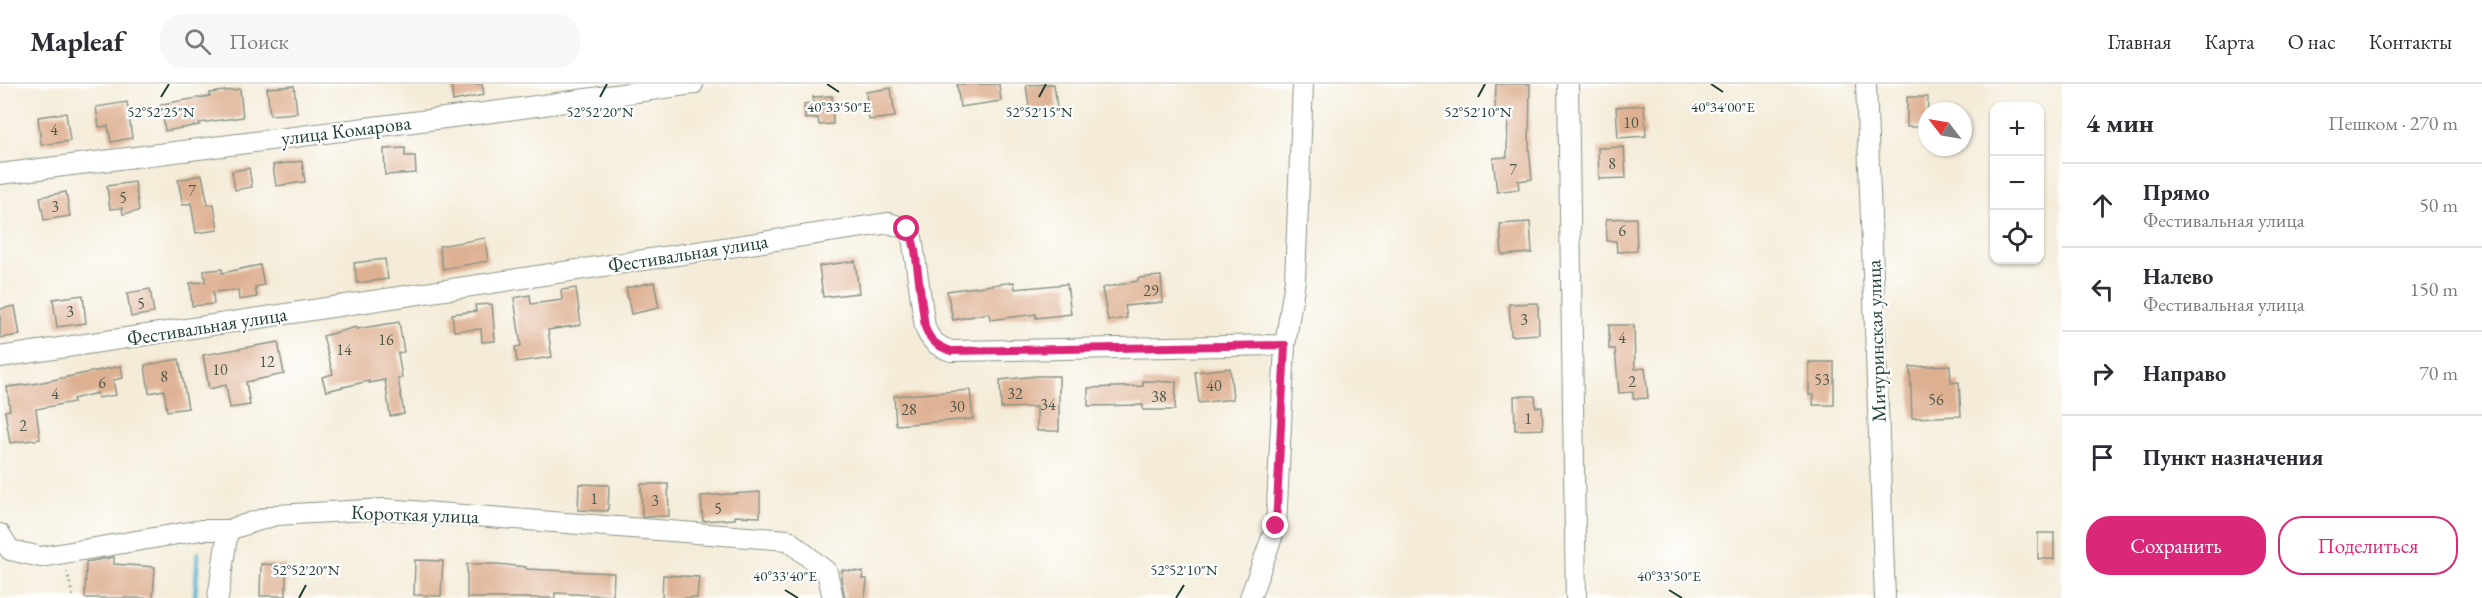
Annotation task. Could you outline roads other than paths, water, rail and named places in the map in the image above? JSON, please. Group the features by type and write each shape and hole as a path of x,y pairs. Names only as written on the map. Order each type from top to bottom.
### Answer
{"street":[{"name":"улица Комарова","path":"0,174 500,111 693,84"},
{"path":"1250,598 1276,526 1285,345 1295,280 1303,84"},
{"path":"1568,84 1576,598"},
{"name":"Мичуринская улица","path":"1866,84 1885,598"},
{"name":"Фестивальная улица","path":"0,357 889,222 907,229 912,237 929,339 939,347 951,351 1285,345"},
{"name":"Короткая улица","path":"5,542 41,556 201,530 228,530 276,515 385,509 788,540 827,572 833,598"},
{"path":"218,598 228,530"}],"waterway":[{"path":"195,598 198,553"}]}
